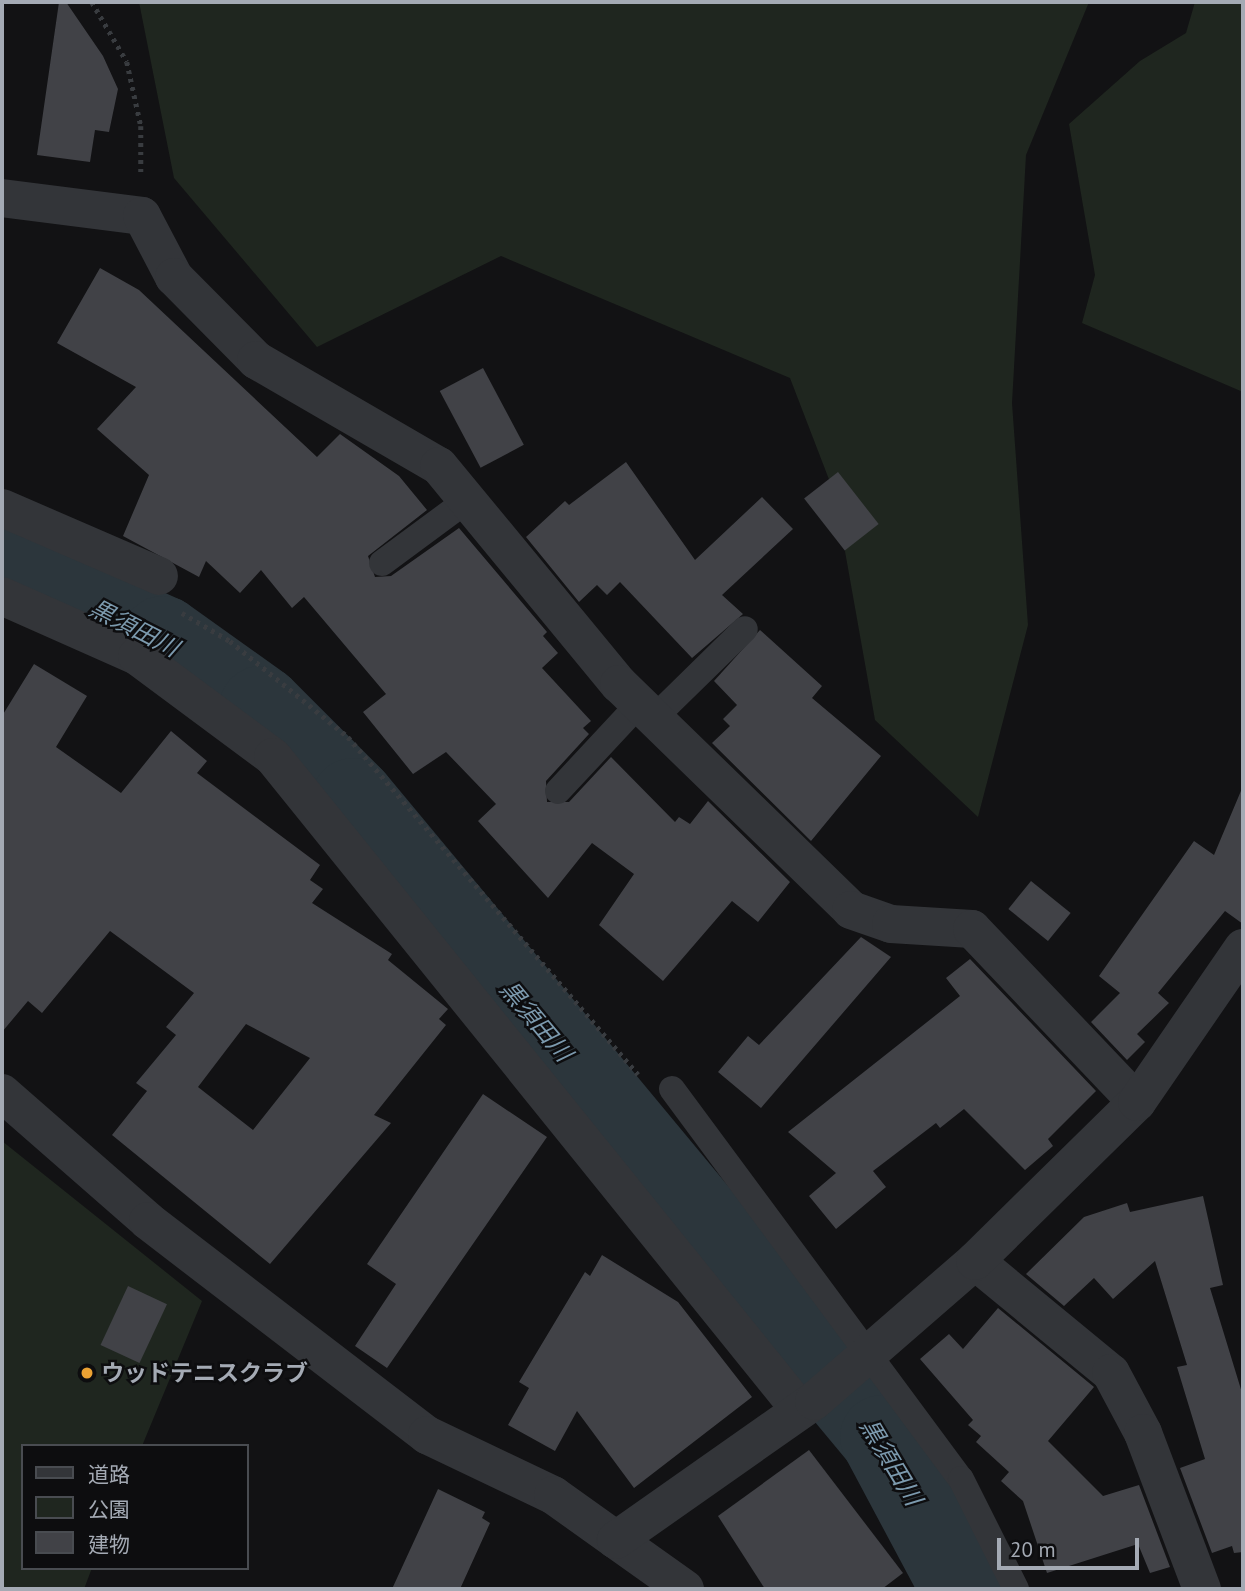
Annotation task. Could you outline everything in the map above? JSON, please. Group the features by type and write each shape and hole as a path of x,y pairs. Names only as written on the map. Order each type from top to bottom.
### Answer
{"street":[{"path":"2,198 142,216 174,277 256,360 439,466 646,711 851,910 891,924 972,929 1137,1102"},
{"path":"2,508 159,576"},
{"path":"2,596 137,656 273,757 807,1406"},
{"path":"616,1540 807,1406 975,1261 1137,1102 1243,948"},
{"path":"2,1093 148,1221 427,1435 553,1494 685,1589"},
{"path":"975,1261 1111,1373 1143,1433 1202,1589"}],"lane":[{"path":"382,563 467,500"},
{"path":"558,791 646,711 745,629"},
{"path":"672,1089 961,1479 1016,1589"}],"path":[{"path":"92,2 127,62 141,126 142,216"},
{"path":"178,611 230,641 348,737 658,1097 672,1089"}],"green space":[{"path":"139,2 1089,2 1026,155 1012,403 1028,625 978,817 875,720 835,495 790,378 501,256 317,347 174,178"},
{"path":"1195,2 1243,2 1243,392 1082,323 1095,275 1069,124 1140,61 1186,33"},
{"name":"ウッドテニスクラブ","path":"2,1141 202,1301 143,1444 21,1444 21,1570 91,1570 84,1589 2,1587"}],"building":[{"path":"59,2 66,2 103,56 118,89 109,132 95,130 90,162 37,155"},
{"path":"100,268 139,290 317,457 340,434 399,476 427,510 368,556 375,577 391,576 459,528 547,632 543,636 558,653 542,668 591,721 583,728 589,734 546,781 547,802 569,802 611,757 675,822 679,817 690,824 708,801 790,882 758,922 732,901 663,981 599,925 634,874 592,843 548,898 478,821 496,804 446,752 413,774 363,712 386,694 304,597 292,608 261,570 240,593 206,561 199,577 123,536 149,475 97,429 136,387 57,343"},
{"path":"483,368 524,445 481,468 440,391"},
{"path":"626,462 695,560 762,497 793,529 722,595 743,614 692,658 620,582 607,595 597,585 579,602 526,537 565,501 569,505"},
{"path":"838,472 879,524 845,550 804,498"},
{"path":"760,630 822,686 812,698 881,756 811,841 712,743 730,726 723,719 737,705 714,681"},
{"path":"34,664 87,696 56,747 121,793 171,731 207,761 197,773 320,865 310,880 323,889 312,903 392,954 388,960 448,1009 439,1019 446,1025 374,1115 391,1123 270,1264 112,1135 147,1091 136,1083 176,1035 166,1027 194,993 110,931 42,1013 28,1001 2,1032 2,716","holes":["246,1024 310,1058 253,1130 198,1087"]},
{"path":"1243,786 1243,924 1225,911 1158,993 1169,1003 1137,1034 1145,1042 1127,1060 1091,1022 1120,993 1099,976 1194,841 1214,855"},
{"path":"1031,881 1071,913 1048,941 1008,909"},
{"path":"861,937 891,957 761,1108 718,1072 748,1036 759,1045"},
{"path":"970,959 1096,1091 1048,1139 1053,1146 1025,1170 964,1109 940,1128 936,1123 873,1171 886,1187 836,1229 809,1196 836,1173 788,1132 960,996 946,978"},
{"path":"483,1094 547,1137 387,1368 355,1346 396,1284 367,1264"},
{"path":"1203,1196 1223,1285 1210,1288 1243,1396 1243,1552 1234,1553 1232,1546 1212,1553 1180,1468 1205,1459 1177,1367 1187,1365 1155,1261 1113,1299 1094,1278 1064,1306 1026,1274 1084,1217 1127,1203 1130,1212"},
{"path":"602,1255 678,1302 752,1397 634,1488 577,1411 555,1451 508,1425 529,1388 519,1382 585,1272 590,1276"},
{"path":"128,1286 167,1304 140,1363 101,1345"},
{"path":"998,1308 1094,1387 1048,1441 1103,1496 1139,1485 1170,1567 1150,1573 1138,1544 1047,1573 1023,1501 1001,1481 1009,1472 976,1442 981,1436 968,1425 973,1420 920,1359 949,1334 963,1349"},
{"path":"809,1450 903,1573 882,1589 765,1589 718,1516"},
{"path":"438,1489 485,1512 482,1518 490,1523 460,1589 392,1589"}],"waterway":[{"name":"黒須田川","path":"2,566 163,638 261,708 353,800 882,1437 963,1589"}],"place":[{"name":"ウッドテニスクラブ","path":"87,1373"}]}
